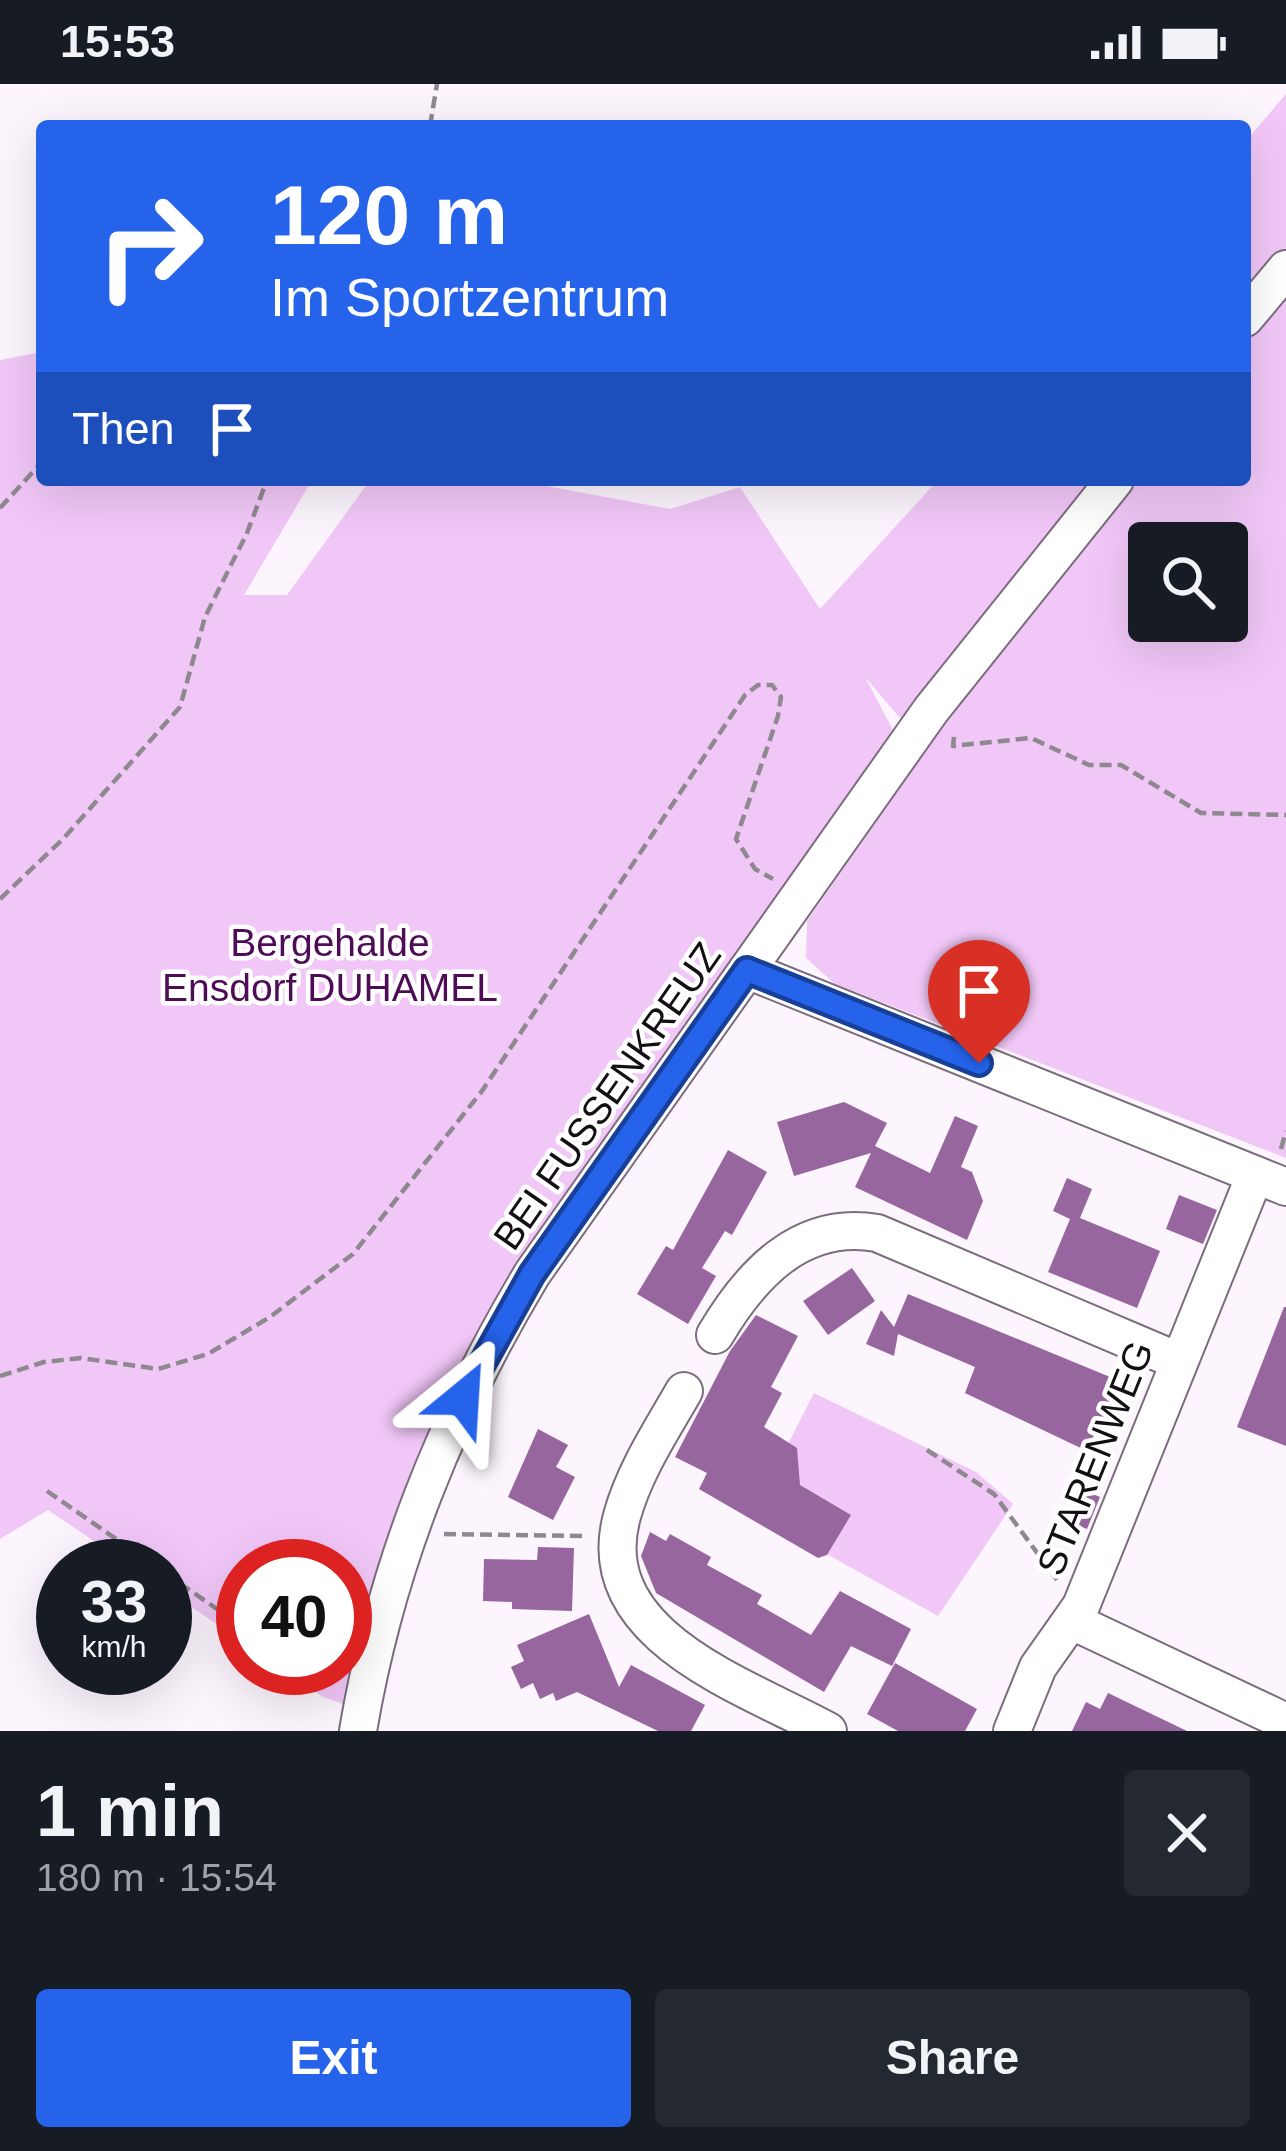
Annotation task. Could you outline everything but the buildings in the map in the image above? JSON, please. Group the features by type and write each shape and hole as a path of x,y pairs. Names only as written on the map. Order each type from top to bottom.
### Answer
{"street":[{"path":"1251,311 1286,269"},
{"name":"BEI FUSSENKREUZ","path":"358,1731 406,1532 478,1364 532,1274 920,725 1110,486"},
{"path":"747,970 1271,1181"},
{"name":"STARENWEG","path":"1271,1181 1178,1361 1077,1614 1286,1722"},
{"path":"715,1335 752,1278 809,1238 845,1228 878,1233 1178,1361"},
{"path":"684,1391 633,1486 618,1537 617,1571 632,1607 656,1633 828,1731"},
{"path":"1012,1731 1038,1667 1077,1614"}],"path":[{"path":"431,120 437,84"},
{"path":"0,508 36,469"},
{"path":"0,899 63,839 180,707 205,617 248,533 264,486"},
{"path":"0,1376 63,1360 158,1369 208,1354 270,1317 353,1254 482,1091 726,723 758,685 772,685 781,698 736,839 755,869 799,893"},
{"path":"920,725 954,721 953,746 1030,738 1090,765 1121,765 1202,813 1286,815"},
{"path":"927,1450 994,1494 1077,1614"},
{"path":"47,1491 116,1539"},
{"path":"406,1532 618,1537"}],"green space":[{"name":"Bergehalde Ensdorf DUHAMEL","path":"1286,94 1286,1158 835,984 806,958 807,921 933,741 899,717 865,677 896,736 531,1250 372,1648 372,1539 216,1539 216,1624 192,1607 192,1539 91,1539 48,1510 0,1539 0,360 36,353 36,486 308,486 244,595 287,595 366,486 546,486 670,509 740,487 820,609 933,486 1251,486 1251,135"},
{"path":"814,1393 976,1472 1013,1504 938,1616 753,1513"},
{"name":"Bergehalde Ensdorf DUHAMEL","path":"320,1695 353,1695 349,1706"}],"route":[{"path":"463,1398 532,1274 747,970 979,1063"}]}
